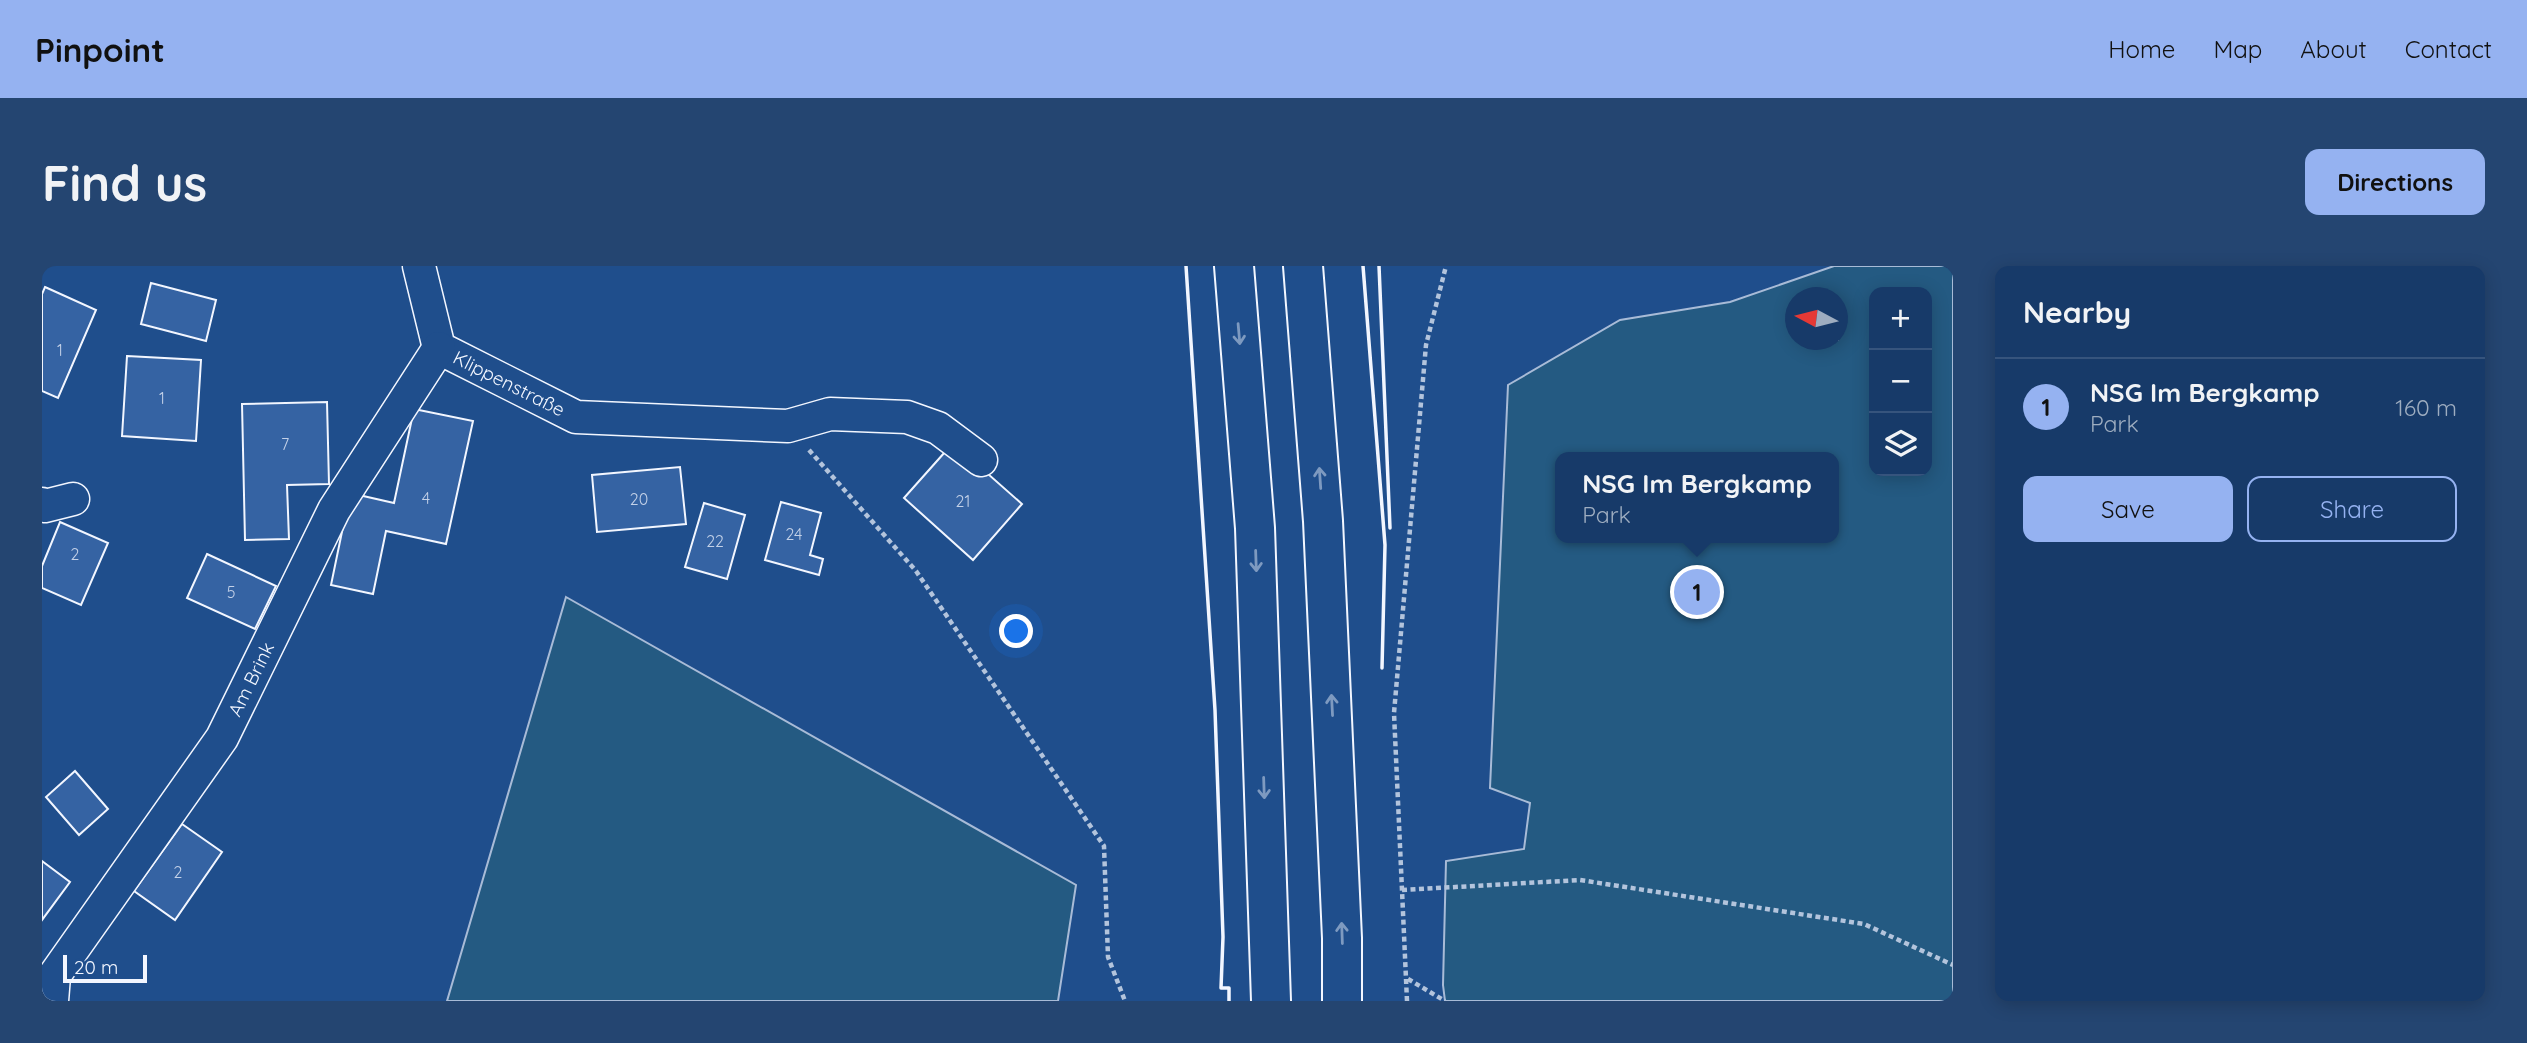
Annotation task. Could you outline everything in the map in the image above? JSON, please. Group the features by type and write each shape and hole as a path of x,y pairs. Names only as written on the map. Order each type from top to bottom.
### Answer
{"highway":[{"path":"1234,266 1255,528 1271,1001"},
{"path":"1303,266 1325,560 1341,911 1342,1001"}],"street":[{"name":"Klippenstraße","path":"419,266 439,348 576,417 788,426 830,414 907,416 938,428 981,460"},
{"name":"Am Brink","path":"49,986 222,738 334,510 439,348"}],"path":[{"path":"1407,1001 1394,713 1426,345 1446,266"},
{"path":"788,426 916,571 1104,846 1108,957 1125,1001"},
{"path":"1402,890 1580,880 1864,924 1953,965"},
{"path":"1407,978 1445,1001"}],"shaded area":[{"path":"1834,266 1953,266 1953,1001 1445,1001 1443,985 1446,861 1524,849 1530,803 1490,788 1508,385 1620,320 1730,302"},
{"path":"566,597 1076,885 1058,1001 447,1001"}],"building":[{"path":"151,283 216,300 206,341 141,324"},
{"path":"45,287 96,310 58,398 42,391 42,294"},
{"path":"127,356 201,360 196,441 122,436"},
{"path":"327,402 329,484 287,485 289,539 245,540 242,404"},
{"path":"414,409 473,421 446,544 386,531 373,594 331,585 350,493 394,503"},
{"path":"953,443 1022,504 973,560 904,498"},
{"path":"680,467 686,524 597,532 592,475"},
{"path":"781,502 821,513 810,555 823,559 819,575 765,560"},
{"path":"704,503 745,515 727,579 685,567"},
{"path":"60,522 108,543 81,605 42,588 42,566"},
{"path":"207,554 276,586 255,629 187,598"},
{"path":"75,771 108,809 79,835 46,797"},
{"path":"182,824 222,852 175,920 134,891"},
{"path":"42,861 70,882 42,920"}],"wall":[{"path":"1186,266 1215,710 1223,937 1221,988 1229,988 1229,1001"},
{"path":"1363,266 1385,545 1382,668"},
{"path":"1379,266 1390,528"}],"place":[{"name":"NSG Im Bergkamp","path":"1697,592"}]}
